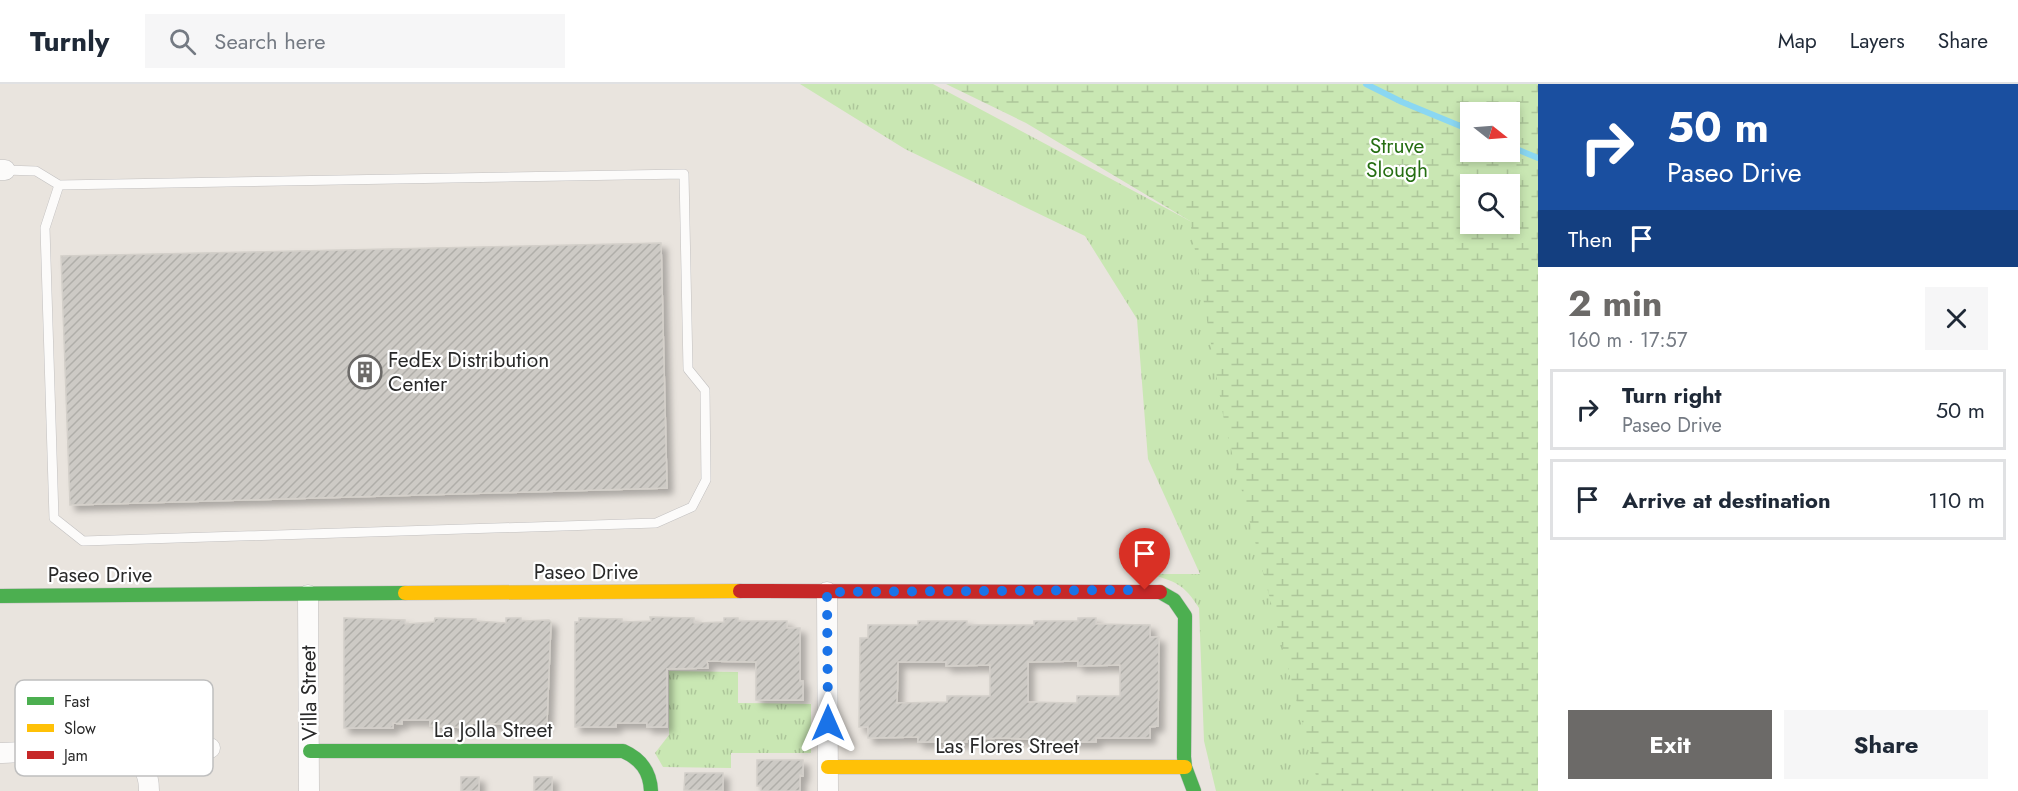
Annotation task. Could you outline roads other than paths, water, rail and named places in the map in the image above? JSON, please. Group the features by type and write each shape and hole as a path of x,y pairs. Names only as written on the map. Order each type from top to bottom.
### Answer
{"street":[{"name":"Paseo Drive","path":"0,596 1157,591 1171,597 1182,609 1186,624 1185,767"},
{"path":"827,592 828,791"},
{"name":"Villa Street","path":"308,595 309,791"},
{"name":"La Jolla Street","path":"309,752 623,751 637,758 647,770 651,781 651,791"},
{"path":"0,753 15,753"},
{"name":"Las Flores Street","path":"828,767 1185,767"},
{"path":"1185,767 1194,791"},
{"path":"148,776 149,791"}],"lane":[{"path":"2,170 36,171 59,185 684,174 688,369 705,390 706,480 692,507 656,524 83,541 54,518 45,228 59,185"}],"waterway":[{"name":"Struve Slough","path":"1366,84 1460,126"},
{"name":"Struve Slough","path":"1520,151 1538,158"}],"place":[{"name":"FedEx Distribution Center","path":"365,372"}]}
